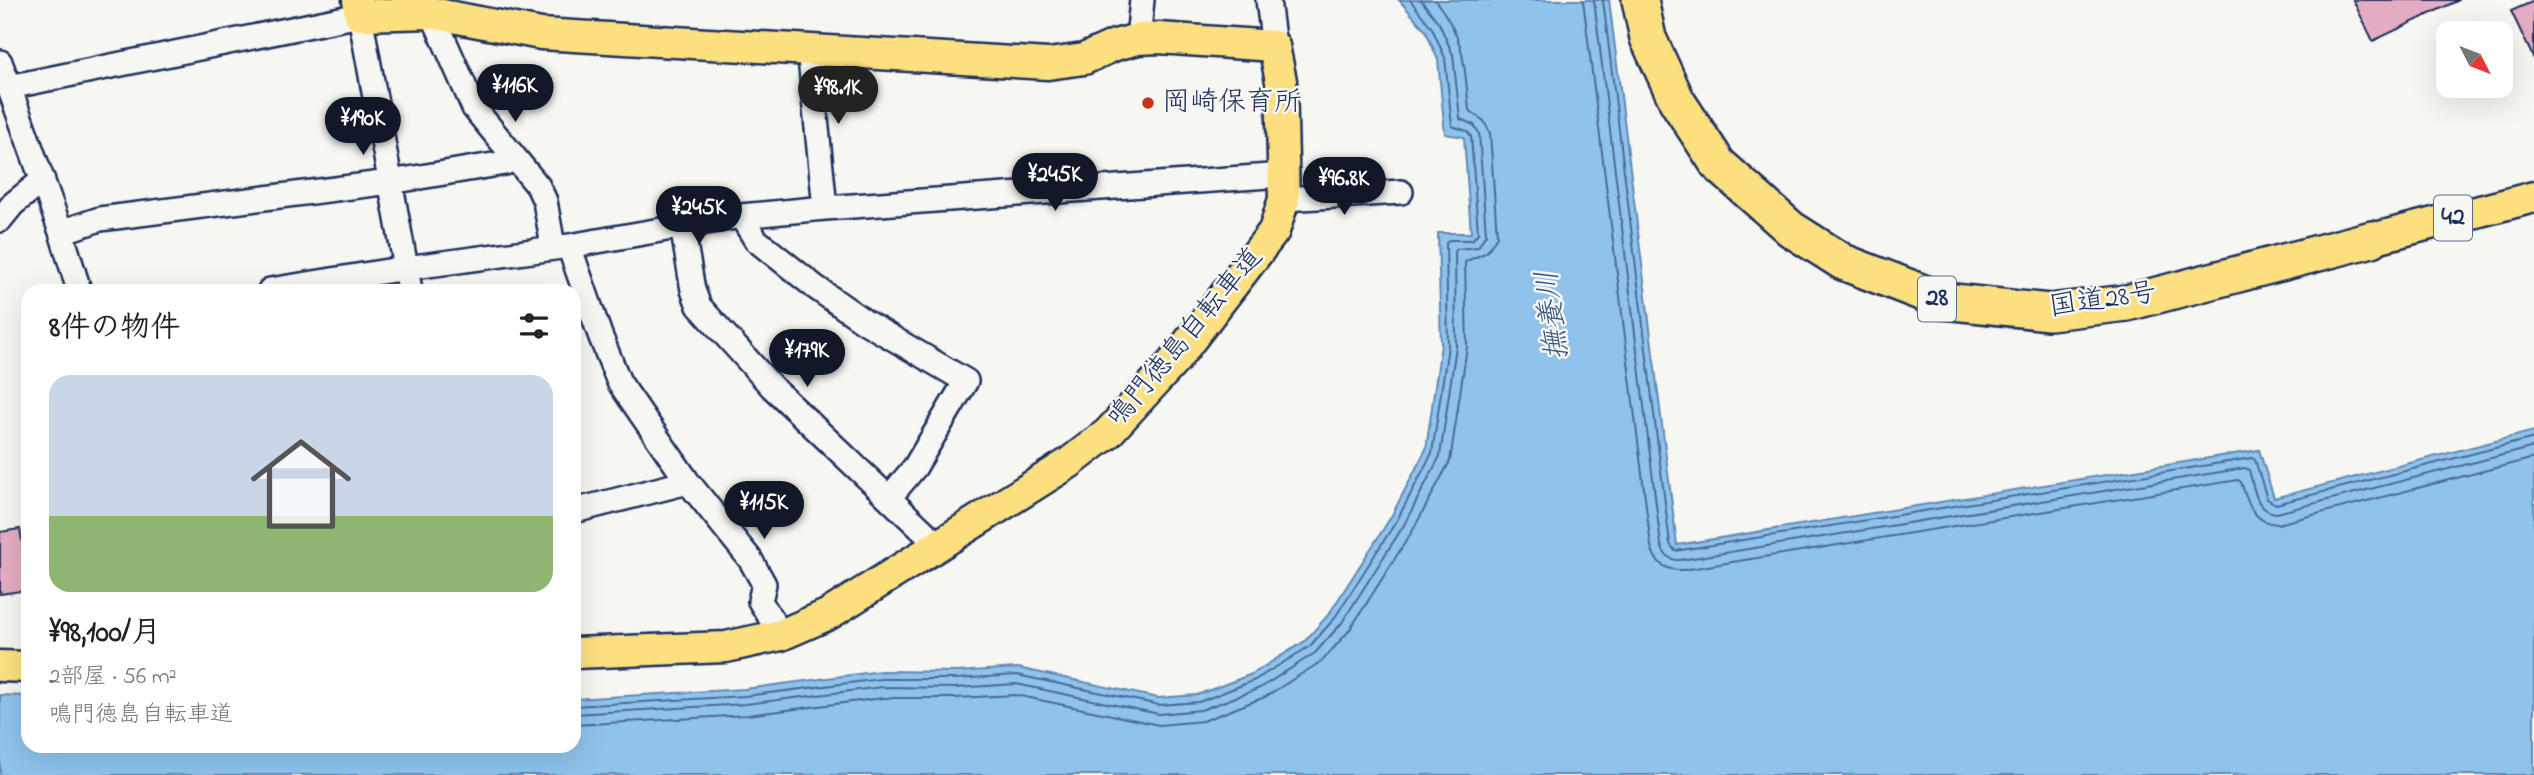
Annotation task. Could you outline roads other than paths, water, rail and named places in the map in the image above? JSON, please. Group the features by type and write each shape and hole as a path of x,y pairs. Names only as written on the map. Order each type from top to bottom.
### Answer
{"highway":[{"name":"国道28号","path":"1640,0 1648,38 1677,102 1718,164 1791,229 1843,262 1944,301 2049,312 2127,303 2372,239"}],"main road":[{"path":"359,7 432,13 541,34 1048,64 1084,59 1115,45 1138,39 1274,46"},
{"name":"鳴門徳島自転車道","path":"581,653 726,648 781,635 829,614 1069,463 1125,416 1175,360 1274,232 1283,187 1280,81 1274,46"},
{"name":"42","path":"2372,239 2534,197"},
{"path":"0,666 21,667"}],"street":[{"path":"1138,39 1142,0"},
{"path":"1268,0 1274,46"},
{"path":"9,87 359,7 408,279"},
{"path":"432,13 474,108 538,186 578,284"},
{"path":"809,48 825,208"},
{"path":"0,62 77,284"},
{"path":"61,232 100,219 390,182 505,163 511,155"},
{"path":"0,220 13,204 43,180"},
{"path":"345,284 408,279 561,246 741,216 825,208 1283,187 1401,192"},
{"path":"741,216 757,240 815,286 865,322 966,381 915,467 889,498"},
{"path":"682,226 693,290 699,306 772,387 938,545"},
{"path":"581,292 619,382 688,482 750,559 764,584 760,601 781,635"},
{"path":"581,509 688,482"}],"water":[{"name":"撫養川","path":"1399,0 1609,0 1677,545 2259,450 2274,498 2534,431 2534,775 0,775 0,695 21,696 21,753 581,753 581,699 745,689 881,671 956,672 1018,668 1158,698 1197,695 1252,674 1305,641 1329,614 1391,517 1426,449 1441,345 1438,233 1471,233 1464,137 1445,134 1438,60 1426,31"}],"place":[{"name":"岡崎保育所","path":"1148,103"}]}
